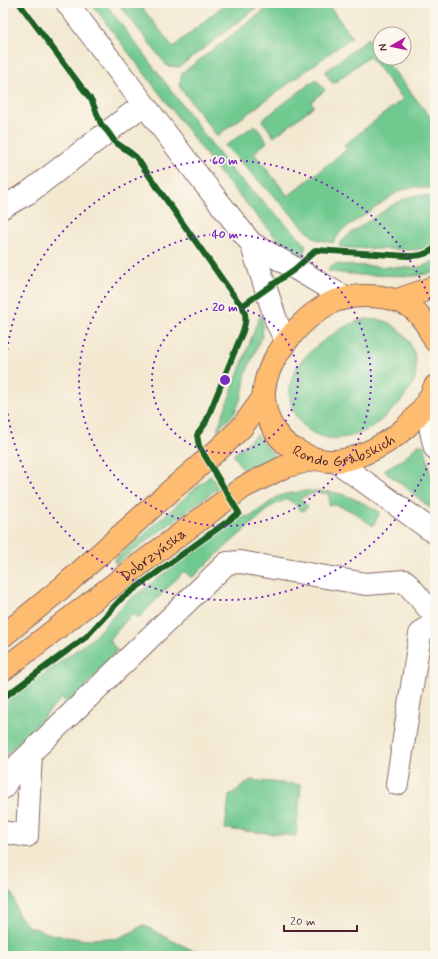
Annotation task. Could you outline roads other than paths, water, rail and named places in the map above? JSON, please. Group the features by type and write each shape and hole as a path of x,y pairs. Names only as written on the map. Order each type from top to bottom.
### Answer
{"main road":[{"path":"397,300 435,287"},
{"name":"Rondo Grabskich","path":"432,393 414,419 384,444 354,458 336,461 314,459 291,448 274,429 269,420 264,404 264,390 269,369 286,341 300,326 318,311 331,303 345,298 371,296 397,300 406,304 418,314 425,322 435,341"},
{"path":"3,636 64,586 170,490 220,448 242,427 264,397"},
{"name":"Dobrzyńska","path":"3,670 139,565 244,487 284,467 314,459"}],"street":[{"path":"67,3 251,243 277,322 286,341"},
{"path":"3,207 28,193 144,104"},
{"path":"251,243 345,298"},
{"path":"432,393 431,431 435,448"},
{"path":"336,461 435,533"},
{"path":"3,788 16,767 227,563 240,562 366,584 405,581 435,616"},
{"path":"397,784 420,634 435,621"},
{"path":"3,832 26,836 31,753"}]}
